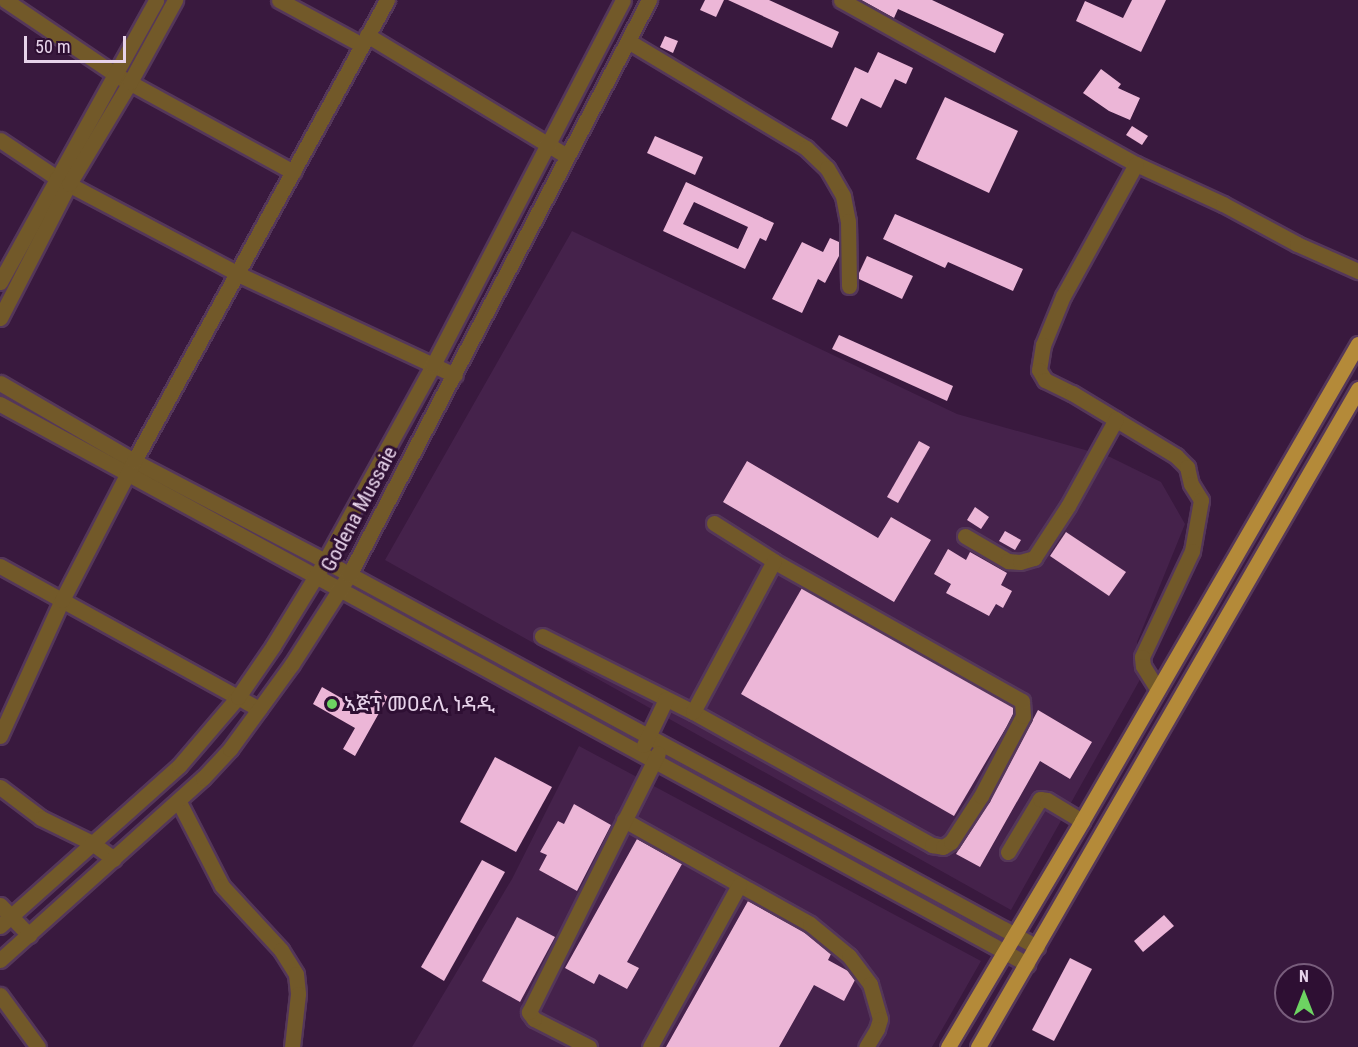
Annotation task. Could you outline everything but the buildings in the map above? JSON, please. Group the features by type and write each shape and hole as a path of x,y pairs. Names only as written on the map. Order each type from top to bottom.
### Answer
{"main road":[{"path":"948,1047 1082,821 1358,344"},
{"path":"978,1047 1358,389"},
{"path":"1296,451 1315,464"},
{"path":"1119,757 1137,769"}],"street":[{"path":"4,0 116,75 293,172"},
{"path":"0,318 17,266 156,0"},
{"path":"63,181 130,82 175,0"},
{"path":"279,0 365,40 567,156"},
{"path":"1,732 62,600 131,468 387,0"},
{"name":"Godena Mussaie","path":"5,922 179,766 238,697 273,646 325,561 433,365 623,0"},
{"name":"Godena Mussaie","path":"0,960 179,802 230,749 259,709 349,575 649,0"},
{"path":"841,0 1136,164 1358,271"},
{"path":"628,41 806,148 827,168 843,196 848,221 849,286"},
{"path":"0,140 63,181 238,274 455,375"},
{"path":"1136,164 1063,296 1043,345 1039,370 1045,380 1072,393 1176,456 1187,467 1191,484 1201,500 1192,551 1142,657 1143,666 1158,690"},
{"path":"0,282 17,266"},
{"path":"0,383 131,468 340,589 1027,964"},
{"path":"0,404 325,561 1037,947"},
{"path":"965,536 1008,561 1020,562 1034,558 1068,506 1116,419"},
{"path":"542,636 693,712 932,845 944,847 951,842 981,796 1023,716 1022,701 774,561 714,523"},
{"path":"693,712 774,561"},
{"path":"0,566 259,709"},
{"path":"639,753 666,699"},
{"path":"589,1047 534,1019 529,1011 663,744"},
{"path":"2,792 41,818 92,843 114,859"},
{"path":"1008,852 1040,799 1047,800 1082,821"},
{"path":"179,802 222,886 281,950 296,974 298,994 292,1047"},
{"path":"624,820 820,930 858,966 870,984 880,1019 878,1029 866,1047"},
{"path":"650,1047 739,885"},
{"path":"0,905 5,922 29,935"},
{"path":"0,996 38,1047"}],"shaded area":[{"path":"572,231 957,414 1110,457 1161,482 1185,524 1137,642 1142,676 1011,910 385,560"},
{"path":"579,746 981,961 932,1047 412,1047 512,879"}],"place":[{"name":"ኣጅፕ መዐደሊ ነዳዲ","path":"332,704"}]}
